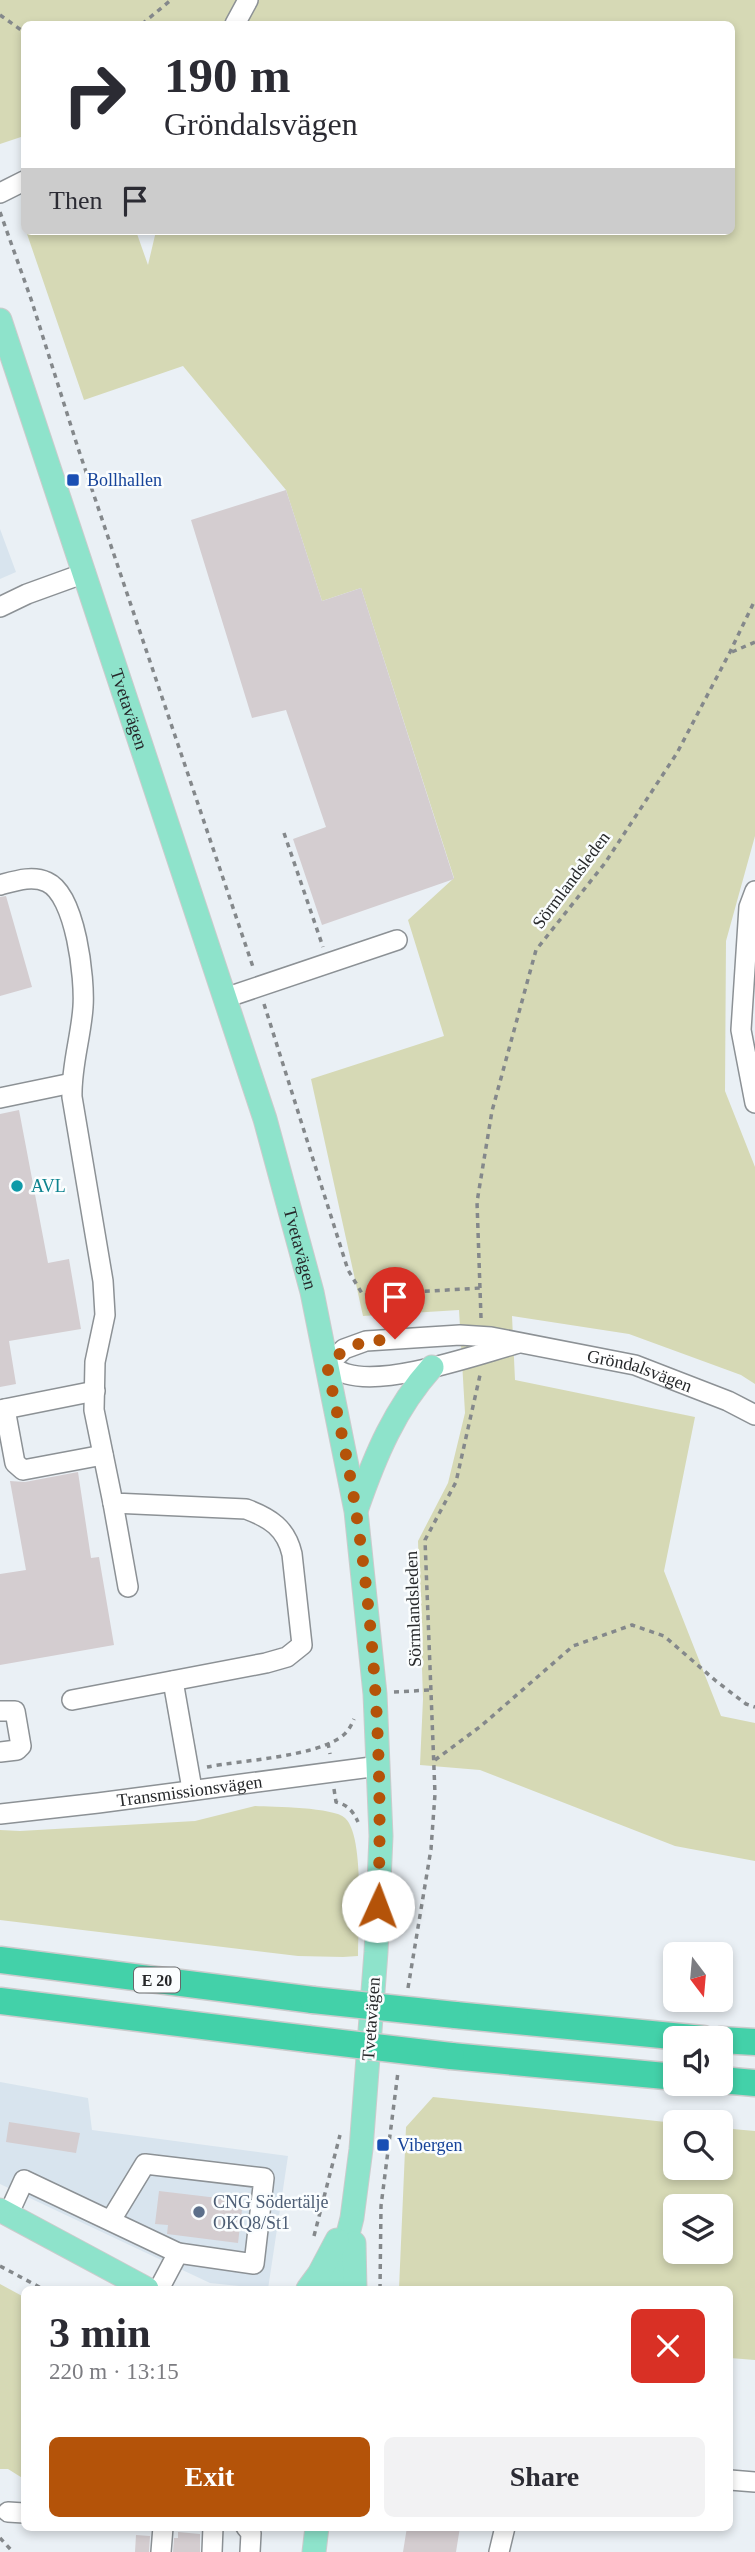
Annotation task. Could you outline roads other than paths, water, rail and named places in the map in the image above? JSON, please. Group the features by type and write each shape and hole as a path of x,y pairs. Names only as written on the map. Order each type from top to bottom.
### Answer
{"highway":[{"name":"E 20","path":"0,1960 313,2000 663,2035"},
{"name":"E 20","path":"0,2001 451,2056 663,2076"},
{"path":"733,2041 755,2042"},
{"path":"733,2081 755,2082"}],"main road":[{"name":"Tvetavägen","path":"0,320 265,1119 312,1292 356,1511 375,1694 381,1836 376,1952 361,2149 353,2212 335,2286"},
{"path":"356,1511 372,1465 394,1418 417,1383 432,1367"},
{"name":"Tvetavägen","path":"353,2212 355,2286"},
{"path":"310,2286 353,2212"},
{"path":"4,2213 141,2286"},
{"path":"314,2552 317,2531"}],"street":[{"path":"237,21 248,0"},
{"path":"0,193 21,182"},
{"path":"0,607 85,573"},
{"path":"0,885 33,878 48,883 64,901 80,959 83,994 72,1083 74,1114 103,1281 105,1315 95,1362 94,1410 128,1587"},
{"path":"755,891 749,907 741,1030 755,1103"},
{"path":"225,998 397,940"},
{"path":"0,1098 72,1083"},
{"name":"Gröndalsvägen","path":"519,1343 432,1367 370,1377 348,1374 327,1365 344,1349 366,1341 460,1335 491,1337 635,1365 728,1401 755,1415"},
{"path":"95,1391 2,1410 5,1439 15,1463 23,1470 103,1455"},
{"path":"72,1700 266,1663 287,1657 302,1645 289,1541 279,1525 264,1515 246,1509 113,1503"},
{"path":"173,1681 190,1780"},
{"path":"0,1711 15,1711 21,1746 17,1750 0,1752"},
{"name":"Transmissionsvägen","path":"0,1814 98,1803 190,1780 379,1766"},
{"path":"4,2213 23,2180 178,2253 254,2264 264,2178 145,2164 111,2220"},
{"path":"161,2286 178,2253"},
{"path":"733,2480 755,2482"},
{"path":"161,2552 163,2531"},
{"path":"212,2552 213,2531"},
{"path":"249,2531 250,2552"},
{"path":"499,2552 504,2531"}],"place":[{"name":"Bollhallen","path":"73,480"},
{"name":"AVL","path":"17,1186"},
{"name":"Vibergen","path":"383,2145"},
{"name":"CNG Södertälje OKQ8/St1","path":"199,2212"}]}
